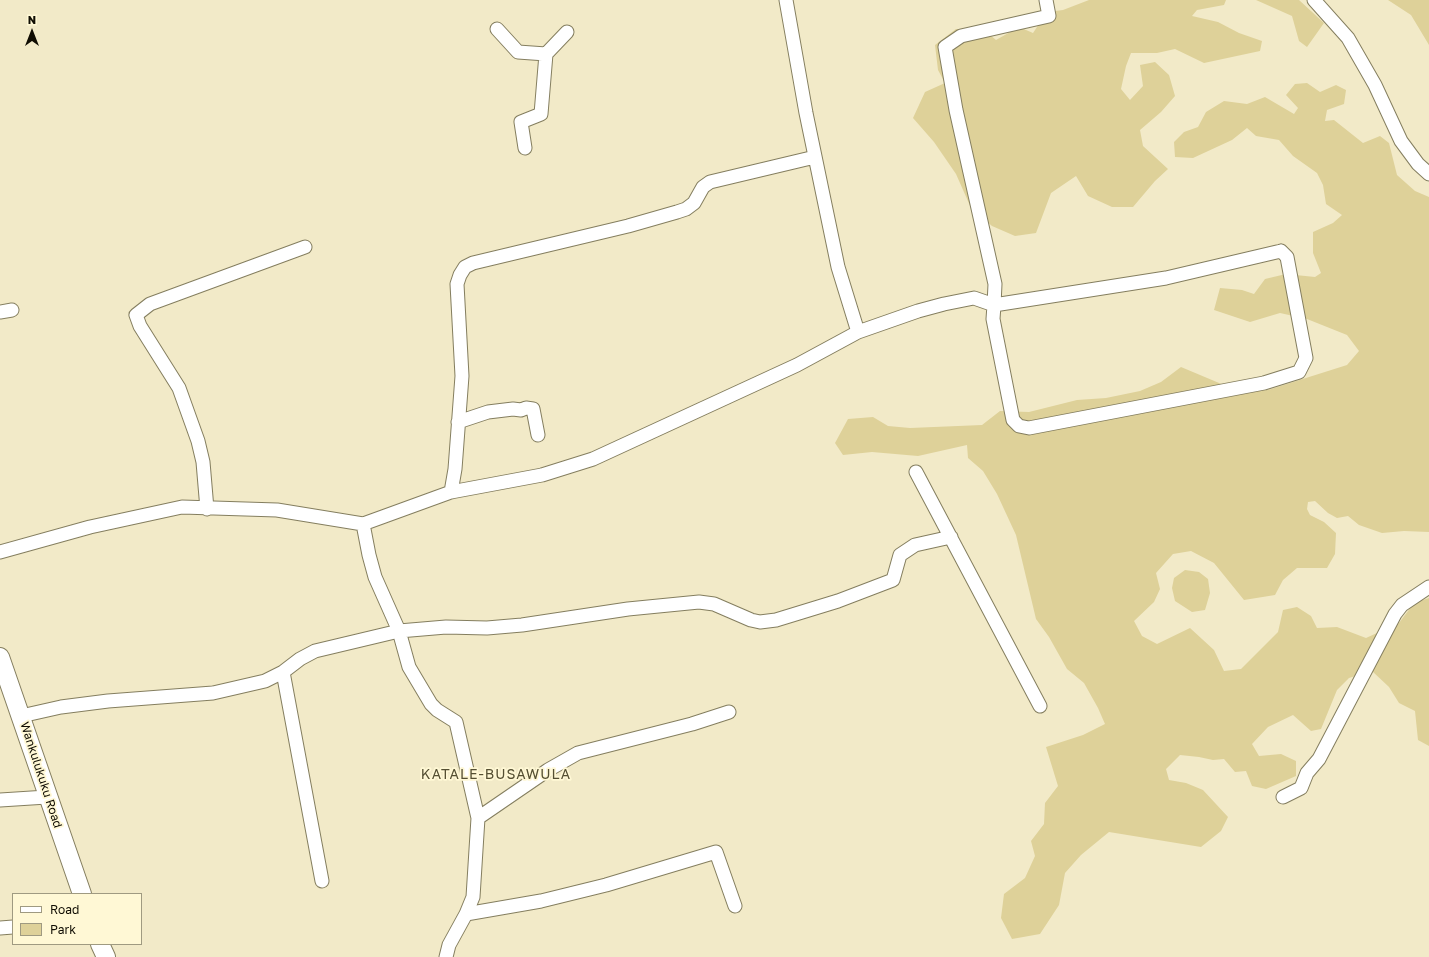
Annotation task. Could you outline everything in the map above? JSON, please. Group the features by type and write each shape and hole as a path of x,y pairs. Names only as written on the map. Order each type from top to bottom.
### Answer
{"main road":[{"name":"Wankulukuku Road","path":"0,657 47,797 82,893"},
{"path":"100,945 106,957"}],"street":[{"path":"786,0 815,156 838,267 858,332"},
{"path":"0,552 90,527 182,507 207,509 232,508 277,510 363,524 451,492 542,475 593,459 797,365 858,332 918,311 974,298 994,305 1166,278 1281,251 1286,256 1306,358 1300,372 1264,383 1029,428 1019,426 1013,420 993,320 994,305 995,284 956,110 945,47 961,36 1049,16 1046,0"},
{"path":"1314,0 1348,38 1375,85 1401,141 1418,164 1429,174"},
{"path":"497,29 518,52 546,54"},
{"path":"525,148 521,122 541,114 546,54 567,32"},
{"path":"451,492 455,469 462,376 457,284 465,267 472,263 628,226 677,212 686,209 694,203 703,187 710,182 815,156"},
{"path":"207,509 203,462 198,441 181,395 140,326 136,316 150,304 305,247"},
{"path":"458,422 488,412 513,409 522,410 526,408 533,409 538,435"},
{"path":"916,472 1040,706"},
{"path":"363,524 375,577 399,631 409,667 427,698 437,710 456,722 478,818 472,897 466,914 449,945 446,957"},
{"path":"21,716 61,707 108,701 213,693 265,682 283,672 300,659 315,652 399,631 446,627 487,628 522,625 628,609 698,602 714,604 751,620 768,622 838,601 893,580 900,555 915,545 951,537"},
{"path":"1283,797 1301,788 1307,773 1319,759 1395,614 1402,605 1429,587"},
{"path":"283,672 322,881"},
{"path":"478,818 548,770 578,752 692,724 729,712"},
{"path":"0,800 47,797"},
{"path":"466,914 541,901 606,886 716,852 735,906"},
{"path":"0,928 12,927"}],"green space":[{"path":"1089,0 1226,0 1224,5 1197,10 1192,16 1218,22 1239,33 1262,41 1260,51 1204,63 1175,49 1157,53 1131,53 1126,66 1121,89 1130,100 1143,86 1140,65 1155,62 1169,75 1175,96 1161,112 1140,130 1143,146 1168,169 1155,181 1133,207 1112,207 1088,196 1076,176 1051,193 1036,233 1015,236 992,226 971,208 956,174 934,142 913,118 925,92 945,83 938,70 935,45 956,29 983,29 996,40 1019,27 1033,33 1047,12 1063,10"},
{"path":"1256,0 1299,0 1324,23 1307,47 1299,41 1292,16"},
{"path":"1388,0 1429,0 1429,45 1411,15"},
{"path":"1307,83 1320,92 1336,85 1346,90 1344,104 1327,110 1325,121 1334,120 1363,143 1380,136 1389,143 1397,175 1415,191 1429,197 1429,532 1404,531 1382,533 1359,525 1348,516 1337,518 1328,513 1315,501 1308,502 1307,509 1310,515 1324,522 1336,533 1335,554 1327,568 1297,568 1283,580 1275,595 1244,600 1214,563 1191,551 1173,554 1156,573 1160,589 1154,602 1134,621 1142,636 1157,644 1190,628 1214,650 1224,671 1241,669 1278,632 1283,610 1297,607 1311,616 1317,628 1337,627 1366,638 1399,623 1414,603 1429,598 1429,746 1418,740 1415,711 1399,703 1389,687 1372,671 1349,678 1337,690 1321,729 1311,731 1293,715 1268,727 1252,744 1259,756 1281,754 1296,761 1296,776 1266,789 1252,786 1246,771 1235,772 1224,759 1213,760 1180,755 1166,769 1169,780 1186,783 1203,790 1228,817 1221,831 1201,847 1109,832 1081,855 1065,873 1059,905 1040,934 1012,939 1001,918 1004,894 1025,878 1035,856 1031,841 1044,824 1045,803 1058,786 1046,747 1083,735 1105,724 1084,683 1067,669 1049,637 1036,619 1016,535 997,494 983,471 968,458 967,445 918,456 872,452 843,455 835,443 848,419 873,417 888,426 910,428 982,425 1000,411 1029,412 1077,400 1106,398 1140,391 1161,382 1181,367 1231,388 1268,390 1347,365 1359,351 1347,335 1307,319 1280,313 1250,322 1214,310 1220,288 1242,290 1254,294 1265,279 1286,274 1315,277 1321,273 1313,253 1313,232 1333,223 1342,215 1326,204 1323,185 1317,173 1293,156 1279,140 1256,136 1247,128 1232,140 1193,158 1175,157 1174,142 1184,132 1198,127 1206,112 1224,101 1247,104 1265,97 1294,114 1298,108 1286,95 1295,84"},
{"path":"1185,570 1199,572 1208,579 1210,593 1205,610 1192,612 1175,601 1172,588 1174,578"}],"district":[{"name":"KATALE-BUSAWULA","path":"496,775"}]}
